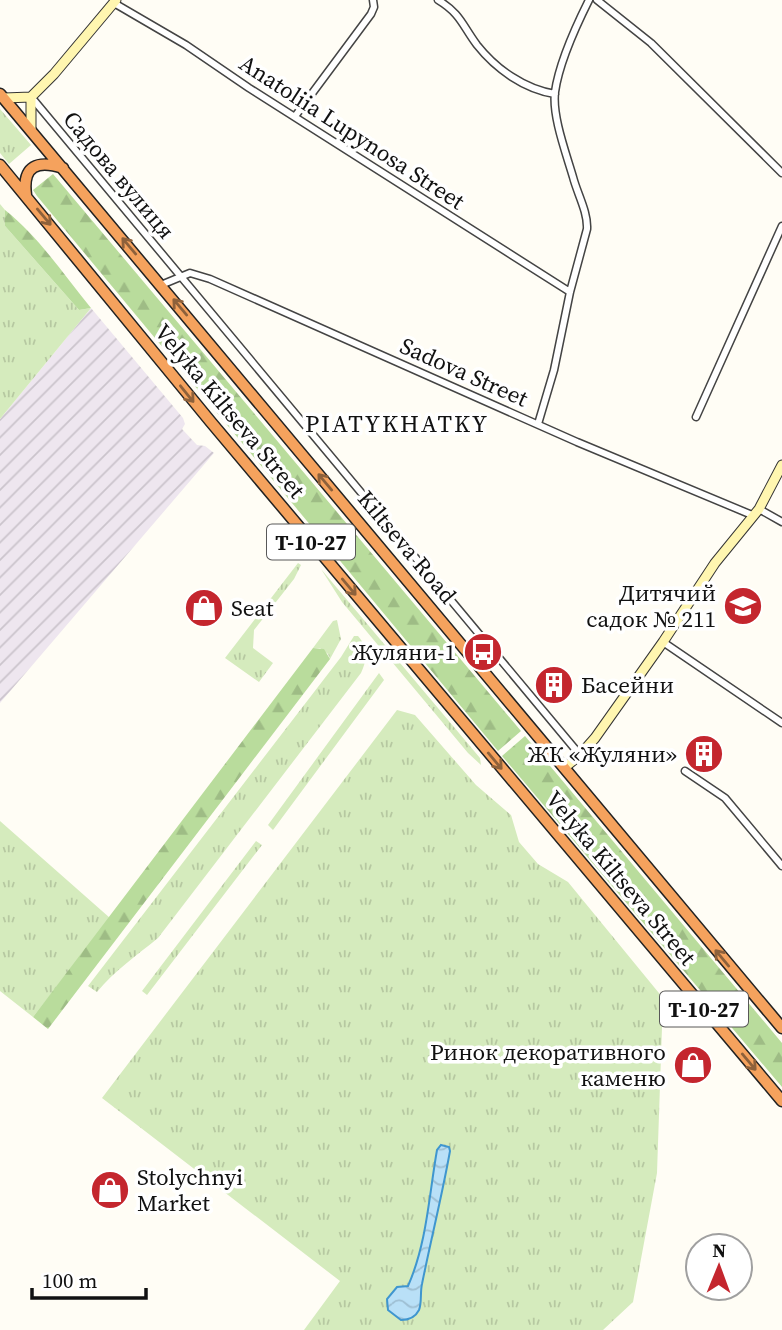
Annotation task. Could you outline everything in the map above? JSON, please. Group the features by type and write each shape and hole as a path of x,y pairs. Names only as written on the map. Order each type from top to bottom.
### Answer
{"highway":[{"name":"Kiltseva Road","path":"2,96 782,1028"},
{"path":"26,196 25,179 35,167 43,164 65,169"},
{"name":"Velyka Kiltseva Street","path":"0,165 218,431 782,1101"}],"street":[{"path":"296,115 371,13 373,0"},
{"path":"438,0 458,15 476,43 501,68 534,89 555,93"},
{"path":"538,424 554,370 587,220 558,121 555,93 589,0"},
{"path":"597,0 651,43 782,173"},
{"path":"31,129 31,97 54,74 115,1"},
{"name":"Anatoliia Lupynosa Street","path":"115,1 570,292"},
{"path":"2,96 31,97"},
{"name":"Садова вулиця","path":"31,97 580,755"},
{"path":"696,417 782,226"},
{"name":"Sadova Street","path":"180,275 190,273 210,279 538,424 782,522"},
{"path":"161,285 180,275"},
{"path":"564,768 580,755 663,642 715,563 755,512 782,465"},
{"path":"663,642 782,723"},
{"path":"685,771 725,798 782,866"}],"shaded area":[{"path":"91,308 183,418 185,424 182,429 197,445 205,446 214,453 0,703 0,419"}],"green space":[{"path":"0,109 31,145 9,164 0,153"},
{"path":"53,174 521,731 498,751 37,196 33,190"},
{"path":"0,204 5,210 5,226 79,310 91,308 0,419"},
{"path":"5,210 40,244 91,308 79,310 5,226"},
{"path":"298,563 301,565 294,579 254,630 253,648 273,663 259,682 225,658"},
{"path":"321,569 480,758 481,765 468,753 342,602"},
{"path":"337,620 341,639 330,659 320,648 313,648 333,621"},
{"path":"354,636 358,636 365,649 361,673 158,938 118,970 97,992 88,986 341,657"},
{"path":"313,648 324,649 330,659 48,1029 33,1017"},
{"path":"379,673 384,680 273,830 268,825"},
{"path":"397,710 415,715 476,785 511,815 519,842 538,864 568,882 663,998 657,1173 633,1302 603,1330 304,1330 340,1281 102,1098"},
{"path":"525,736 782,1043 782,1087 502,756"},
{"path":"0,821 110,918 33,1017 0,991"},
{"path":"256,841 262,845 147,995 142,991"}],"water":[{"path":"441,1145 449,1147 450,1151 422,1284 420,1307 413,1317 401,1320 388,1310 387,1299 397,1287 408,1286 414,1270 423,1236 437,1150"}],"place":[{"name":"Дитячий садок № 211","path":"743,606"},
{"name":"Seat","path":"204,608"},
{"name":"Жуляни-1","path":"483,652"},
{"name":"Басейни","path":"554,685"},
{"name":"ЖК «Жуляни»","path":"704,754"},
{"name":"Ринок декоративного каменю","path":"693,1065"},
{"name":"Stolychnyi Market","path":"110,1190"}],"district":[{"name":"PIATYKHATKY","path":"397,423"}]}
